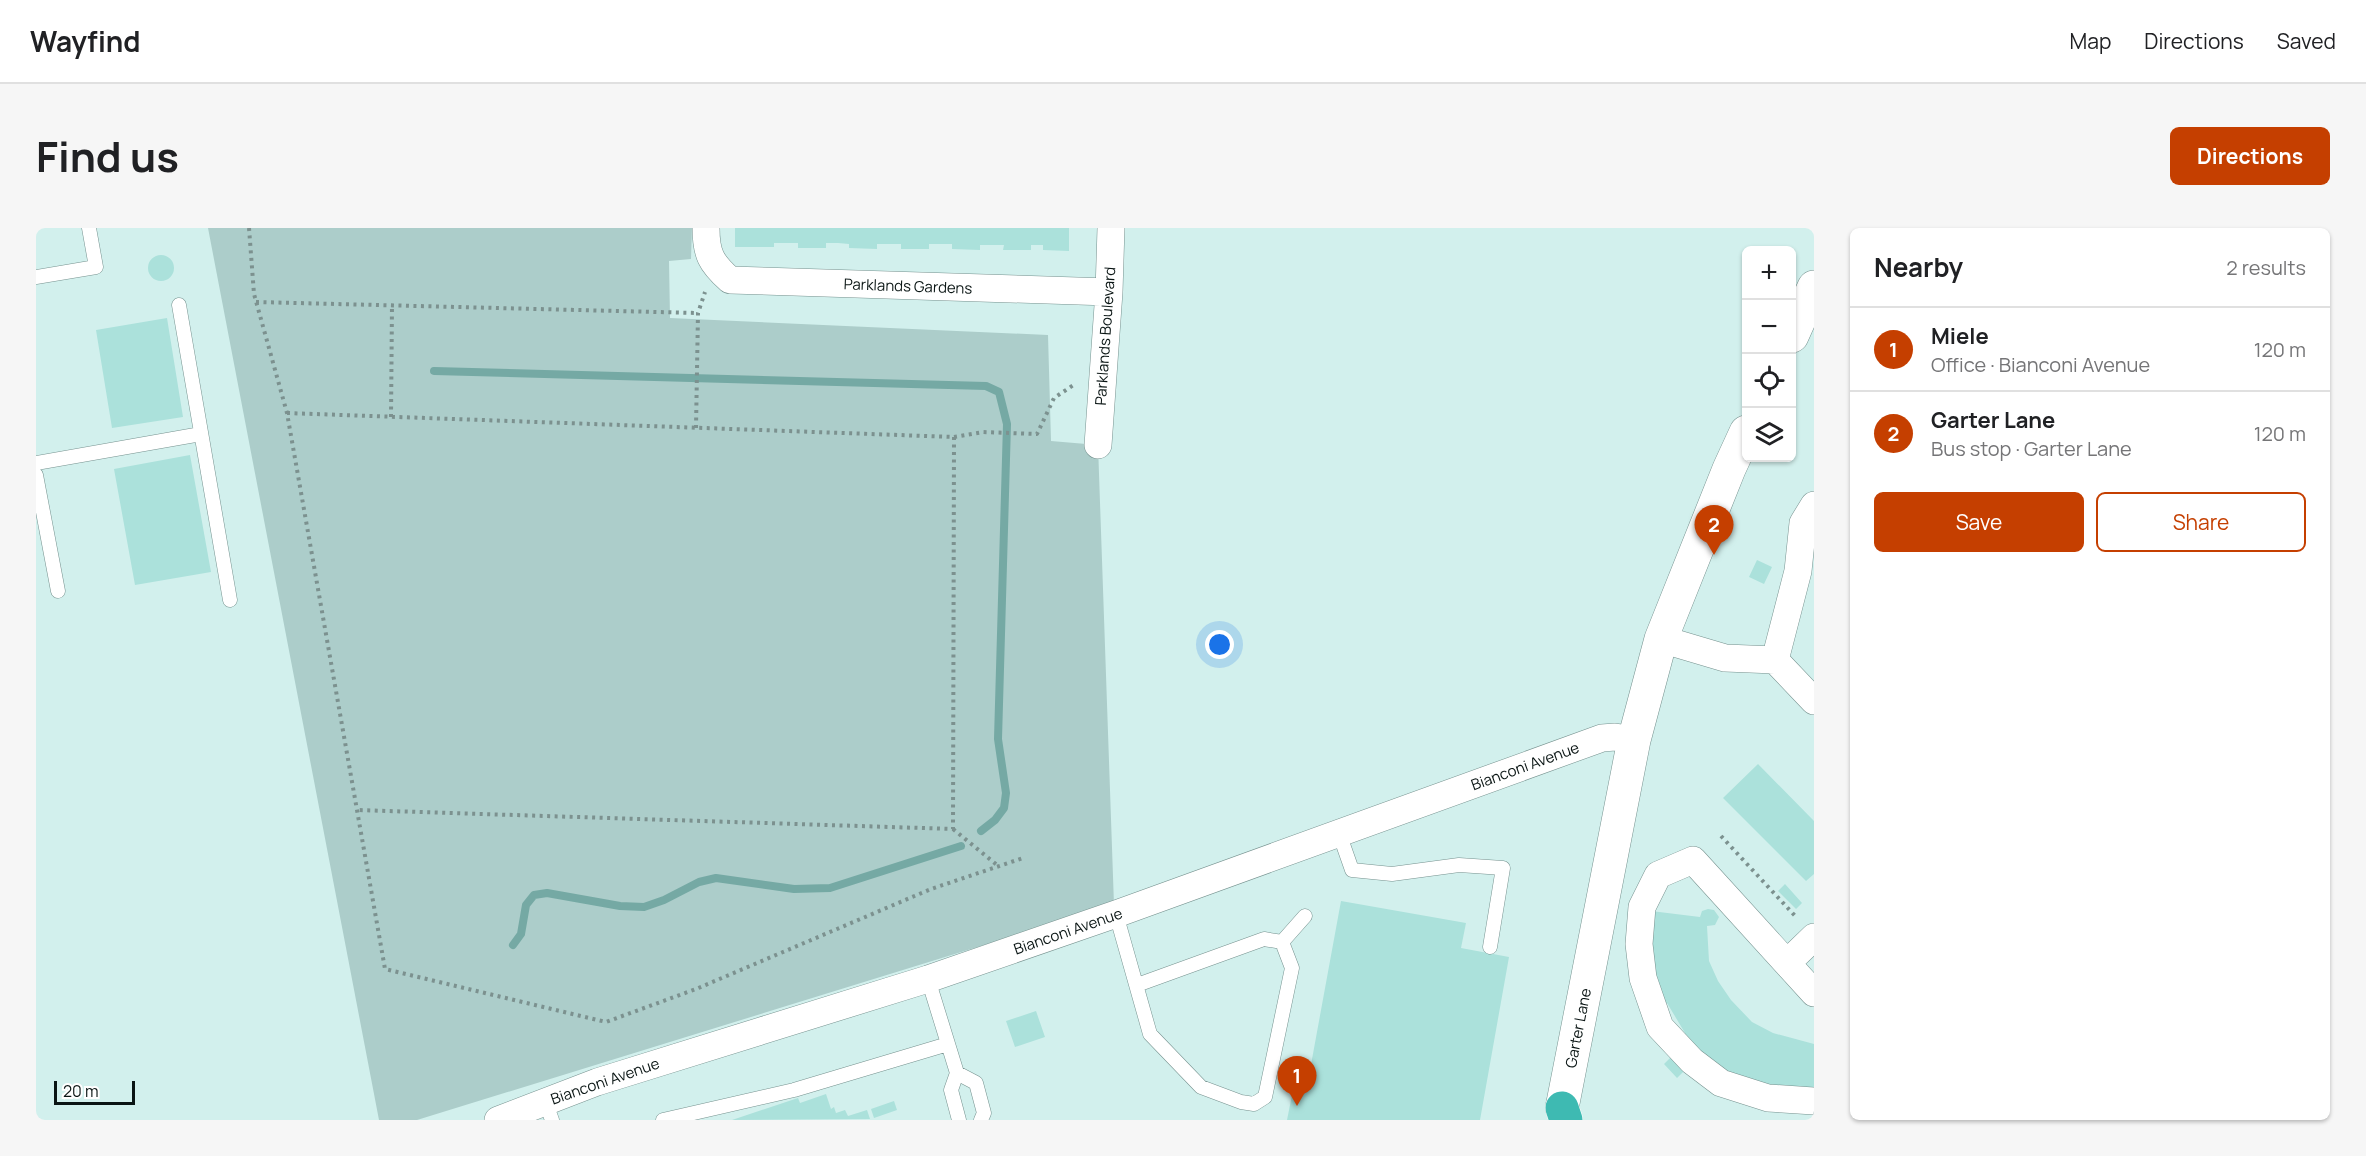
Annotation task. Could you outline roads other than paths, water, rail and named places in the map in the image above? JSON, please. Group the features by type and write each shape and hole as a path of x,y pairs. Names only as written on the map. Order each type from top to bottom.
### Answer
{"street":[{"name":"Parklands Gardens","path":"706,228 706,244 712,265 730,280 1109,292"},
{"name":"Parklands Boulevard","path":"1098,445 1109,292 1111,228"},
{"path":"1796,326 1814,288"},
{"name":"Garter Lane","path":"1563,1116 1634,741 1661,639 1742,441"},
{"path":"1775,660 1806,574 1803,524 1814,505"},
{"path":"1661,639 1725,658 1775,660 1814,701"},
{"name":"Bianconi Avenue","path":"498,1120 549,1111 608,1079 928,979 1116,914 1602,738 1615,737 1634,741"},
{"path":"1814,993 1693,860 1658,875 1642,908 1639,944 1643,978 1660,1027 1692,1061 1721,1083 1768,1098 1814,1101"},
{"path":"1787,963 1806,928"}],"lane":[{"path":"36,277 96,267 89,228"},
{"path":"179,305 230,600"},
{"path":"36,463 201,434"},
{"path":"36,475 58,591"},
{"path":"1339,833 1352,870 1392,874 1459,865 1503,868 1490,947"},
{"path":"1116,914 1150,1034 1201,1087 1241,1102 1254,1104 1264,1097 1292,968 1282,942"},
{"path":"1282,942 1305,916"},
{"path":"1137,986 1264,939 1282,942"},
{"path":"928,979 957,1073 951,1090 959,1120"},
{"path":"663,1120 794,1090 948,1044"},
{"path":"957,1073 976,1083 984,1113 981,1120"}],"waterway":[{"path":"434,371 986,386 999,392 1007,424 998,739 1006,793 1004,808 995,820 981,831"},
{"path":"513,945 521,934 526,905 534,895 547,893 620,906 644,907 664,900 699,882 716,878 794,889 830,888 961,846"}],"place":[{"name":"Garter Lane","path":"1714,555"},
{"name":"Miele","path":"1297,1106"}]}
